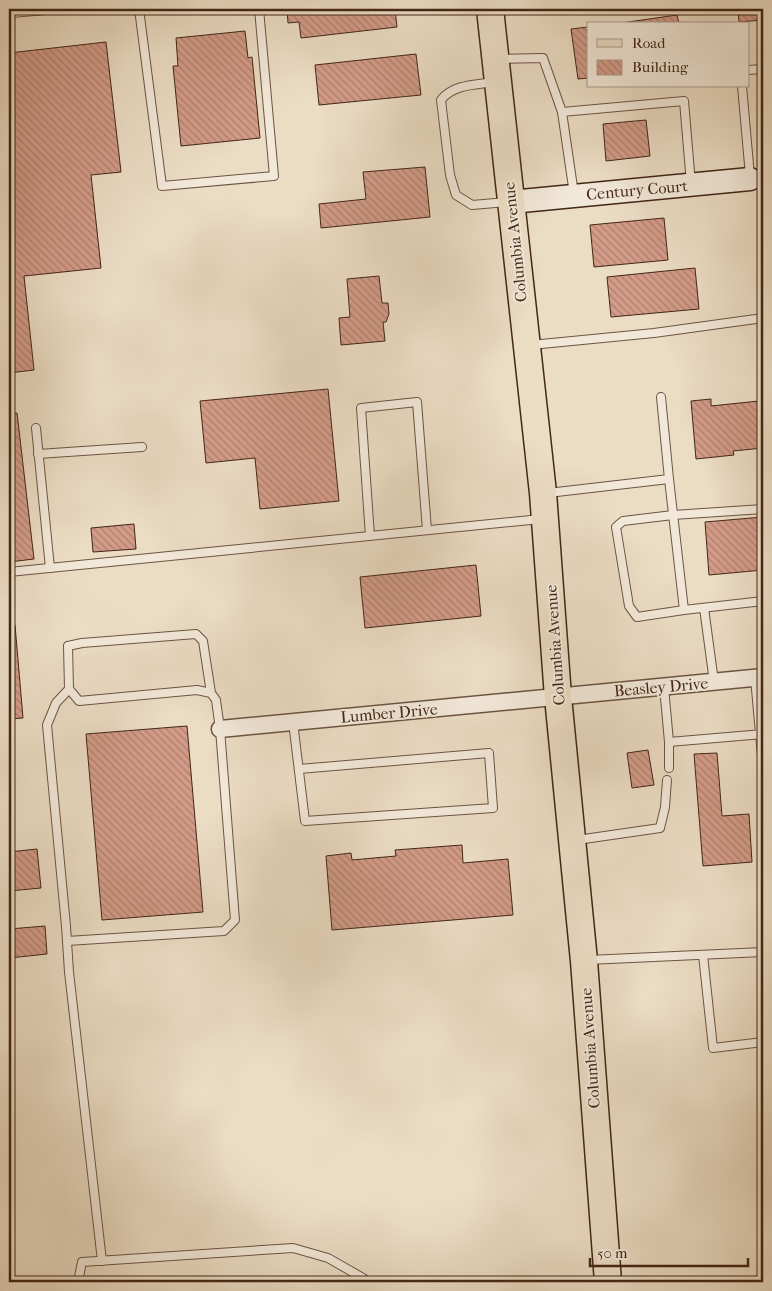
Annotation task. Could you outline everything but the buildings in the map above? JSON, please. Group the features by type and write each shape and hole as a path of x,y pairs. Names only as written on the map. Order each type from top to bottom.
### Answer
{"main road":[{"name":"Columbia Avenue","path":"490,9 544,506 558,697 584,961 608,1282"},
{"name":"Century Court","path":"511,202 757,179"}],"street":[{"name":"Beasley Drive","path":"558,697 759,678"},
{"name":"Lumber Drive","path":"220,729 558,697"}],"lane":[{"path":"11,12 58,9"},
{"path":"139,9 162,186 274,176 259,9"},
{"path":"511,202 472,205 456,195 450,175 441,100 447,92 496,70 543,58 562,112 574,196"},
{"path":"750,70 763,69"},
{"path":"742,88 757,179"},
{"path":"562,112 684,102 691,185"},
{"path":"527,345 654,333 763,318"},
{"path":"661,397 684,610"},
{"path":"370,536 362,408 417,402 427,530"},
{"path":"36,428 50,568"},
{"path":"38,454 142,447"},
{"path":"9,572 427,530 670,480"},
{"path":"763,509 623,521 616,527 629,606 637,617 763,601"},
{"path":"704,608 714,682"},
{"path":"67,941 224,931 235,920 220,729 216,700 211,693 203,641 196,634 82,643 68,646 69,689 79,701 196,690 211,693"},
{"path":"759,678 763,767"},
{"path":"664,687 669,742 669,768"},
{"path":"69,689 56,703 47,725 69,972 102,1261"},
{"path":"293,722 305,821 493,808 489,753 299,769"},
{"path":"669,742 762,734"},
{"path":"572,840 660,828 665,807 667,780"},
{"path":"584,961 763,952"},
{"path":"703,955 713,1048 763,1042"},
{"path":"78,1282 82,1262 293,1248 328,1258 368,1282"}]}
